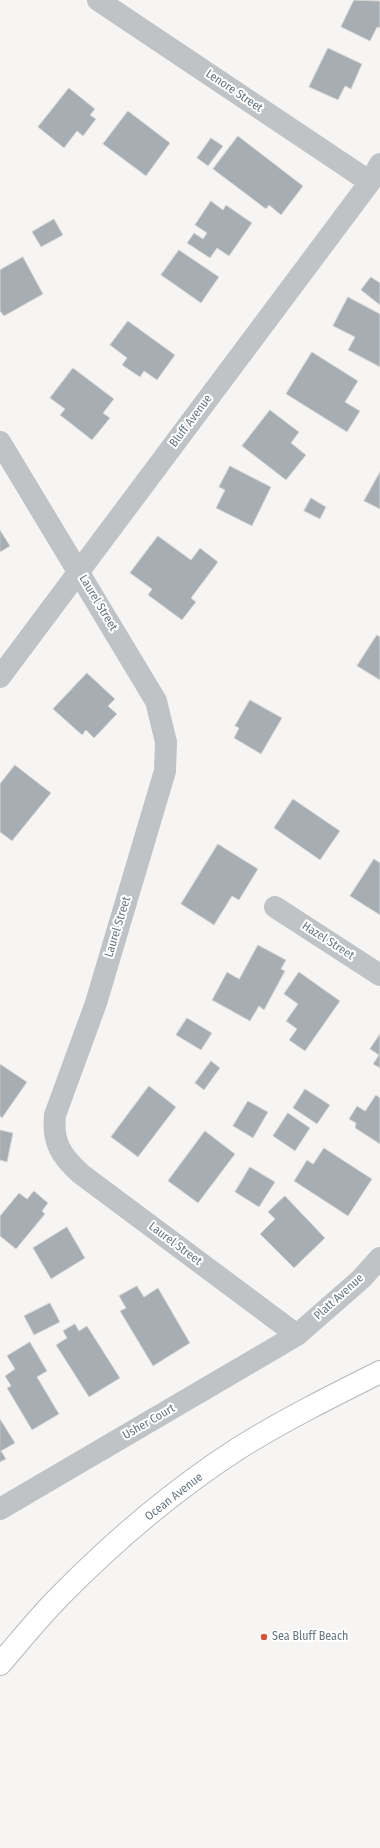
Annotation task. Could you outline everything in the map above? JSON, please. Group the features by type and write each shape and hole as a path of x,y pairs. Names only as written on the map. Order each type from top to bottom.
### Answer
{"main road":[{"name":"Ocean Avenue","path":"0,1664 59,1596 119,1540 176,1493 239,1448 317,1404 380,1372"}],"street":[{"name":"Lenore Street","path":"98,0 375,173"},
{"name":"Bluff Avenue","path":"0,677 375,173"},
{"name":"Laurel Street","path":"0,442 156,701 166,742 165,771 96,1003 59,1102 54,1128 56,1141 61,1152 69,1163 81,1174 297,1335"},
{"name":"Hazel Street","path":"275,907 380,975"},
{"name":"Platt Avenue","path":"297,1335 361,1279 380,1258"},
{"name":"Usher Court","path":"0,1509 297,1335"}],"building":[{"path":"354,0 380,1 380,28 377,27 370,41 341,27"},
{"path":"328,48 362,64 351,89 345,86 338,100 309,87"},
{"path":"69,88 95,109 90,115 96,119 83,136 77,131 64,148 38,127"},
{"path":"128,111 170,143 146,176 103,144"},
{"path":"238,136 303,186 281,215 269,205 266,209 213,169"},
{"path":"211,138 223,146 208,166 197,158"},
{"path":"211,201 223,210 226,205 252,223 229,256 217,248 210,258 187,243 194,233 203,239 207,233 195,225"},
{"path":"54,219 63,235 41,247 32,232"},
{"path":"179,250 219,277 201,303 161,275"},
{"path":"23,257 43,294 4,316 0,311 0,270"},
{"path":"371,277 380,283 380,305 361,290"},
{"path":"348,297 380,314 380,367 348,350 355,337 333,326"},
{"path":"128,321 175,355 157,380 144,371 140,377 122,365 127,358 110,345"},
{"path":"312,352 358,381 345,402 360,411 347,432 286,394"},
{"path":"73,368 114,399 103,413 110,418 92,440 60,415 65,409 50,398"},
{"path":"270,410 299,432 291,443 306,455 286,480 242,446"},
{"path":"230,466 271,487 252,526 216,508 225,490 219,487"},
{"path":"380,472 380,509 364,501"},
{"path":"311,498 326,507 320,519 304,511"},
{"path":"0,530 10,546 0,552"},
{"path":"158,536 191,560 200,548 218,562 191,598 196,602 182,620 148,595 152,589 130,573"},
{"path":"377,635 380,637 380,680 357,666"},
{"path":"87,673 115,699 108,706 117,714 94,738 86,730 82,735 53,709"},
{"path":"250,700 282,718 261,754 234,738 239,728 235,726"},
{"path":"15,765 51,793 12,841 0,832 0,784"},
{"path":"293,799 340,831 320,860 274,828"},
{"path":"218,844 258,869 239,900 232,896 214,925 181,904"},
{"path":"374,859 380,863 380,915 350,896"},
{"path":"258,945 286,960 281,969 285,971 264,1010 259,1006 250,1021 212,1000 227,972 239,979"},
{"path":"299,972 340,1001 305,1051 289,1040 297,1029 286,1021 298,1004 284,994"},
{"path":"187,1018 212,1033 201,1050 176,1035"},
{"path":"380,1034 380,1068 373,1064 379,1055 370,1049"},
{"path":"211,1061 220,1068 204,1090 195,1083"},
{"path":"0,1064 27,1082 2,1118 0,1116"},
{"path":"149,1086 176,1107 138,1157 111,1137"},
{"path":"305,1089 330,1105 317,1124 293,1108"},
{"path":"376,1095 380,1098 380,1144 355,1128 356,1123 349,1119 357,1106 365,1111"},
{"path":"248,1101 268,1112 253,1138 233,1126"},
{"path":"288,1113 310,1128 295,1151 273,1136"},
{"path":"0,1130 13,1133 7,1162 0,1160"},
{"path":"205,1131 235,1154 198,1203 168,1181"},
{"path":"324,1148 372,1179 348,1216 294,1181 307,1160 313,1164"},
{"path":"250,1167 275,1182 259,1207 235,1192"},
{"path":"34,1191 48,1203 42,1211 45,1214 16,1249 0,1236 0,1216 19,1193 27,1199"},
{"path":"285,1196 325,1238 294,1268 260,1234 275,1219 268,1212"},
{"path":"67,1227 85,1258 51,1279 33,1248"},
{"path":"137,1286 144,1297 158,1288 190,1343 153,1366 120,1311 126,1308 119,1296"},
{"path":"50,1303 60,1322 34,1335 24,1316"},
{"path":"75,1324 79,1331 87,1326 120,1378 89,1397 56,1345 67,1338 63,1331"},
{"path":"30,1342 47,1371 37,1377 59,1414 32,1430 7,1388 11,1386 5,1376 15,1369 7,1356"},
{"path":"0,1419 15,1443 1,1451 6,1459 0,1462"}],"place":[{"name":"Sea Bluff Beach","path":"264,1637"}]}
